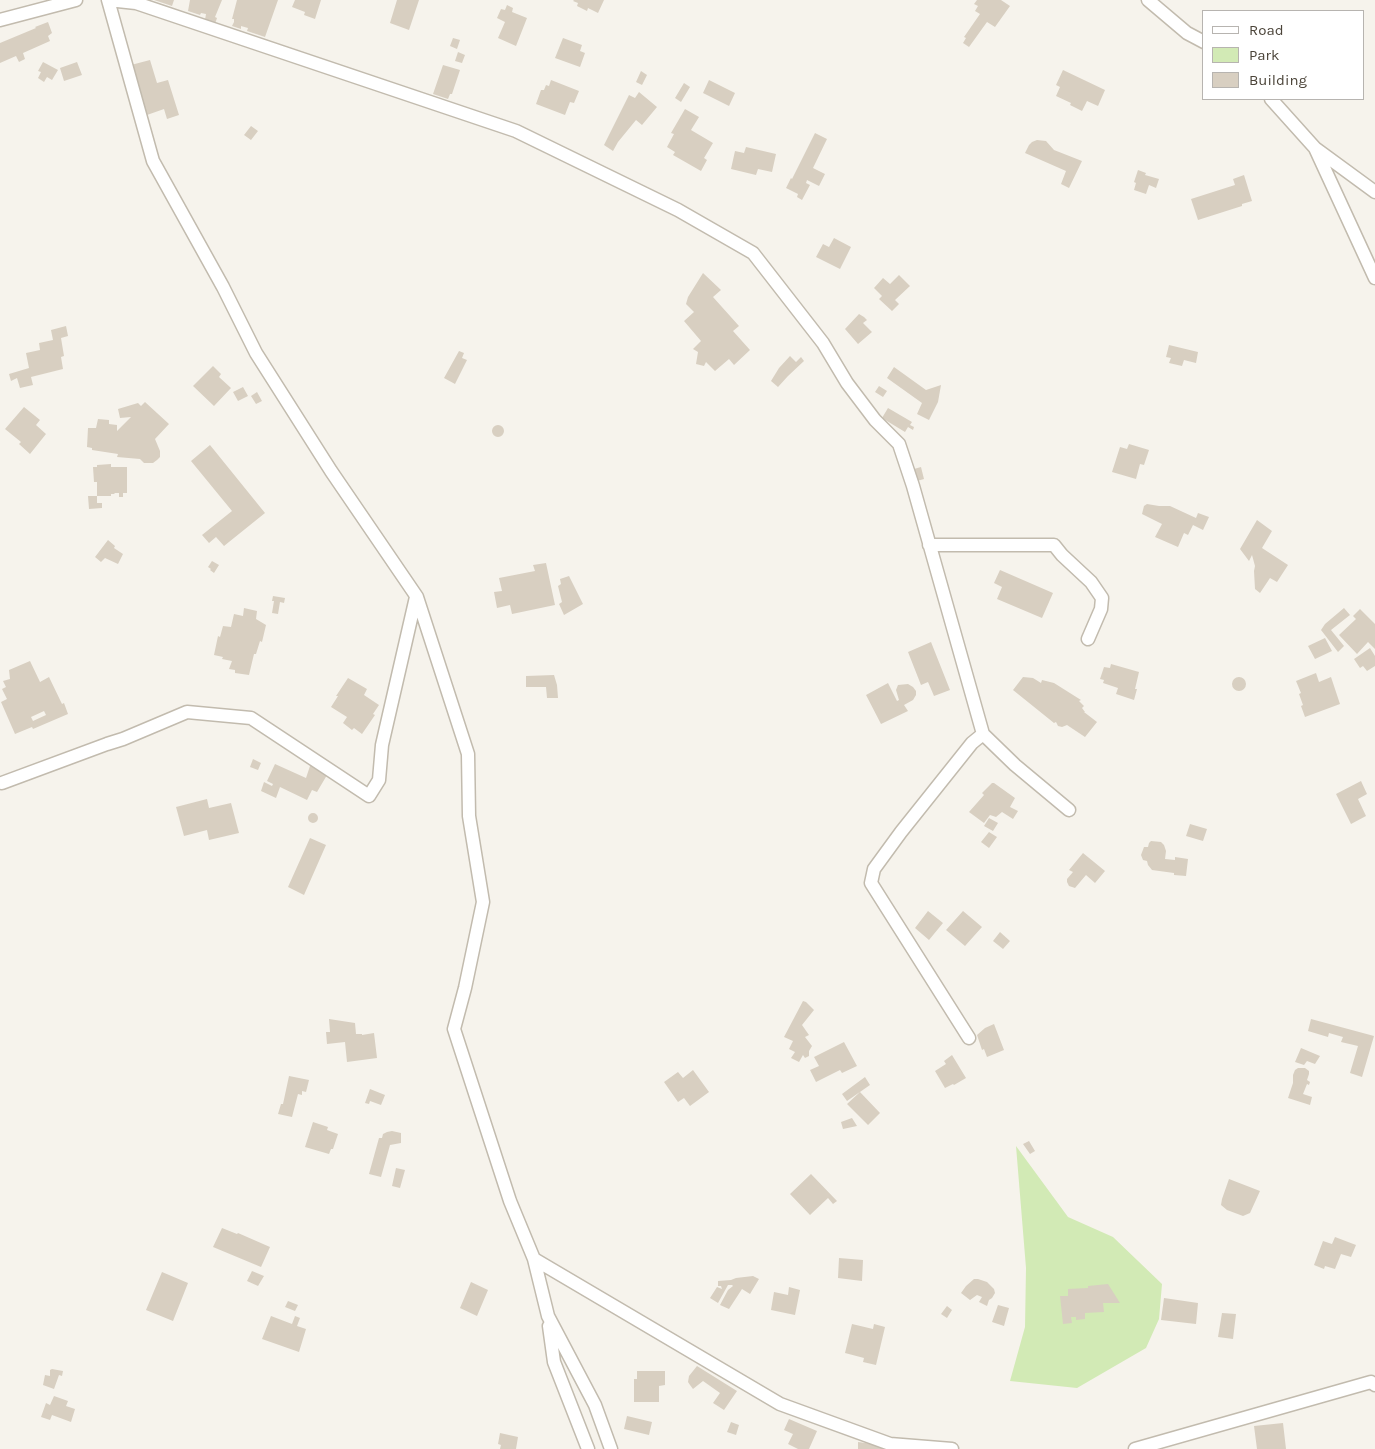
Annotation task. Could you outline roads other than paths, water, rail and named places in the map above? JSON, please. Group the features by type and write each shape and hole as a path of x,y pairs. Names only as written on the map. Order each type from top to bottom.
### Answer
{"street":[{"path":"0,20 76,0"},
{"path":"588,1449 554,1362 548,1316 534,1259 510,1201 454,1029 465,988 483,902 469,816 468,754 416,597 256,352 223,287 153,161 108,0 136,3 516,132 678,210 753,253 823,343 852,390 874,420 899,444 913,486 982,734 1069,810"},
{"path":"1148,0 1187,33 1202,41"},
{"path":"1272,100 1315,148 1375,192"},
{"path":"1315,148 1375,278"},
{"path":"929,545 1054,545 1062,555 1092,582 1102,598 1101,609 1088,639"},
{"path":"2,783 122,739 187,712 251,718 369,796 379,780 382,745 416,597"},
{"path":"969,1038 871,883 874,869 901,832 972,743 982,734"},
{"path":"534,1259 780,1404 890,1444 952,1449"},
{"path":"548,1316 595,1405 611,1449"},
{"path":"1135,1449 1371,1382 1375,1385"}]}
